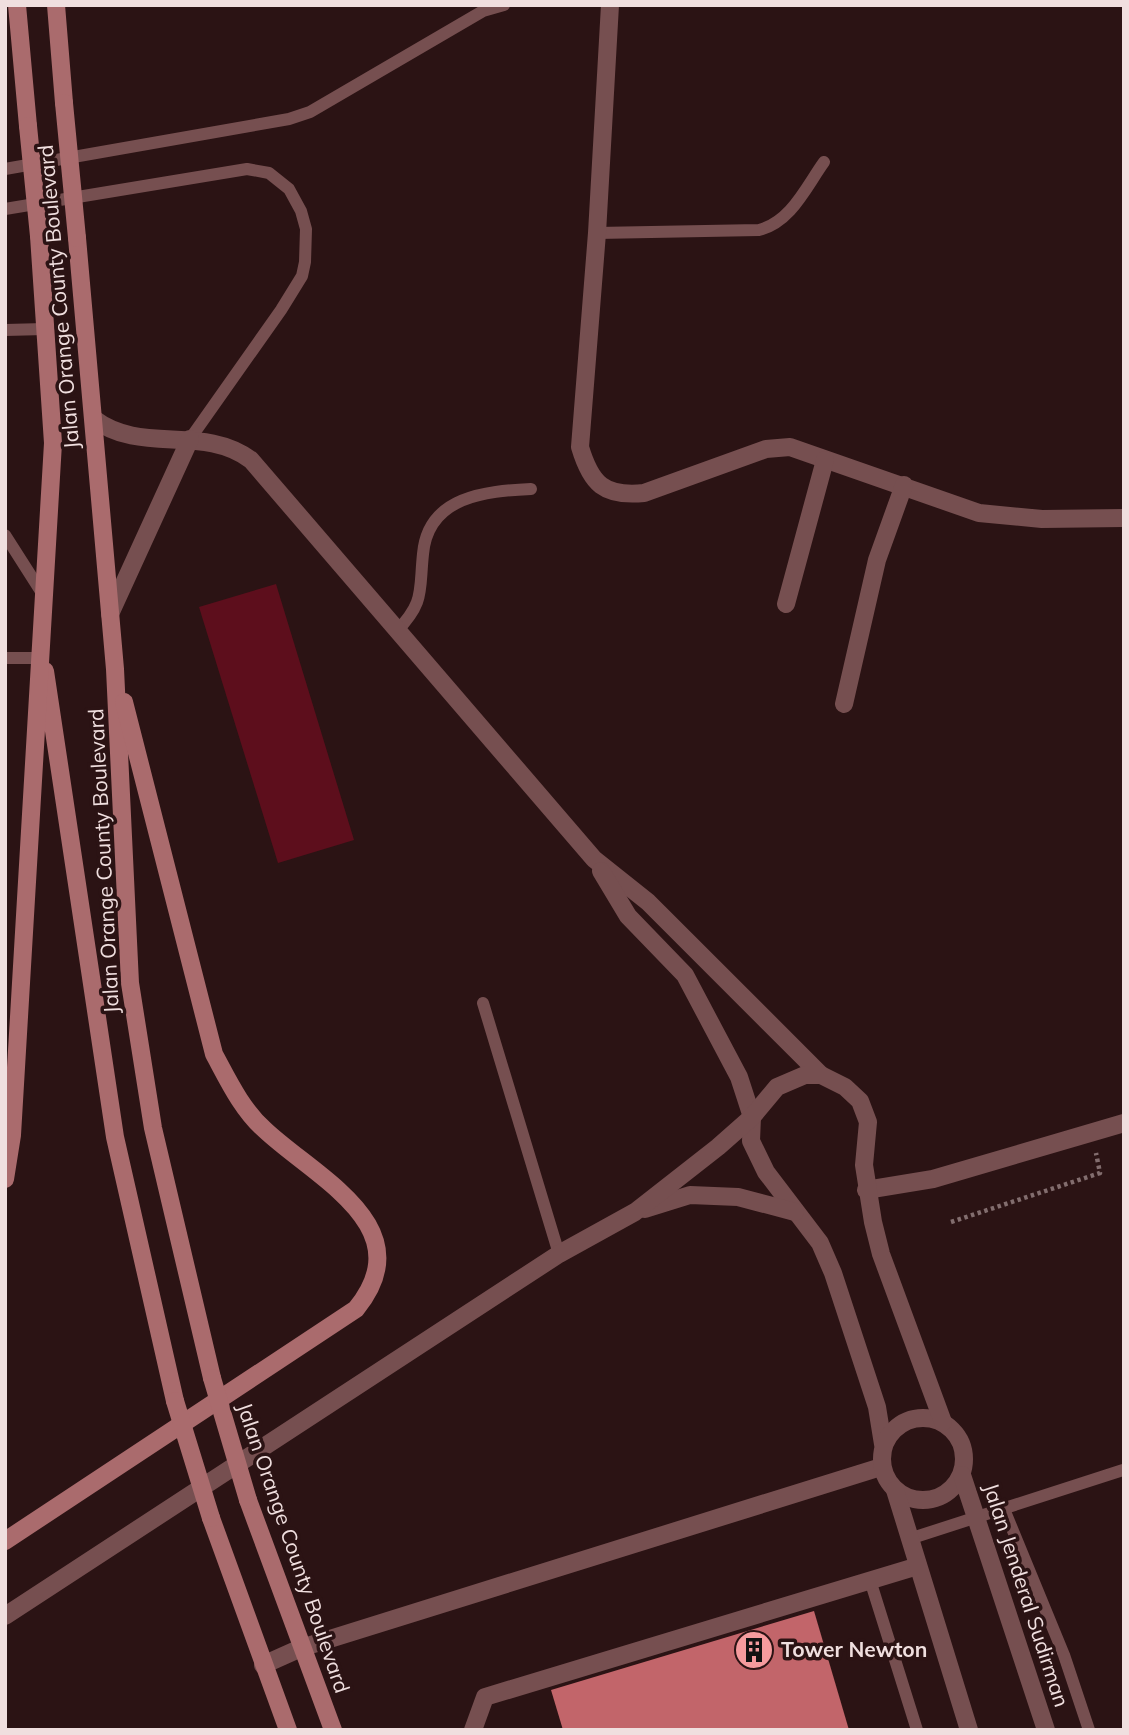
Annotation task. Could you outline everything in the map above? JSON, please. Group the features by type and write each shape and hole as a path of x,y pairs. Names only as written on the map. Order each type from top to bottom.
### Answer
{"main road":[{"name":"Jalan Orange County Boulevard","path":"17,5 39,236 53,443 40,636 115,1137 175,1401 211,1518 288,1730"},
{"name":"Jalan Orange County Boulevard","path":"56,5 115,669 130,983 153,1128 212,1378 248,1500 333,1730"},
{"path":"5,1179 12,1135 40,636"},
{"path":"5,1541 355,1309 370,1291 376,1268 373,1233 355,1204 262,1129 234,1093 214,1054 115,669"}],"street":[{"path":"610,5 597,233 580,447 594,479 604,488 624,495 644,493 766,449 790,447 979,513 1042,519 1124,518"},
{"path":"94,419 106,428 133,438 190,439 219,443 237,450 251,460 396,632 594,859 628,916 685,975 739,1077 752,1117 751,1141 766,1172 801,1218 833,1273 877,1407 884,1444 881,1467 886,1480 895,1490 912,1500 932,1500 950,1491 962,1475 965,1455 958,1436 943,1422 926,1417 908,1420 893,1429 884,1444"},
{"path":"110,614 190,439"},
{"path":"786,604 825,460"},
{"path":"844,704 877,560 904,485"},
{"path":"594,859 648,902 821,1075 845,1087 860,1101 868,1122 864,1165 866,1190 881,1254 943,1422"},
{"path":"5,1616 558,1254 635,1212 752,1117 777,1087 805,1075 821,1075"},
{"path":"866,1190 933,1179 1124,1124"},
{"path":"635,1212 690,1195 738,1197 801,1218"},
{"path":"263,1665 301,1648 881,1467"},
{"name":"Jalan Jenderal Sudirman","path":"962,1475 979,1518 1046,1730"},
{"path":"895,1490 969,1730"},
{"path":"473,1730 485,1697 918,1566"}],"lane":[{"path":"5,169 289,119 310,111 483,11 504,5"},
{"path":"597,233 759,230 772,227 787,216 824,162"},
{"path":"5,209 247,169 270,173 289,189 301,211 306,229 306,262 302,276 190,439"},
{"path":"5,330 45,329"},
{"path":"396,632 417,609 422,590 423,553 428,534 436,520 451,506 474,494 531,489"},
{"path":"5,535 42,593"},
{"path":"5,658 38,658"},
{"path":"483,1003 558,1254"},
{"path":"909,1539 1123,1470"},
{"path":"1004,1510 1064,1656 1089,1730"},
{"path":"870,1580 917,1730"}],"path":[{"path":"951,1222 1100,1173 1093,1132"}],"shaded area":[{"path":"276,584 354,840 278,863 199,607"}],"building":[{"name":"Tower Newton","path":"814,1611 849,1730 563,1730 551,1690"}],"place":[{"name":"Tower Newton","path":"754,1650"}]}
